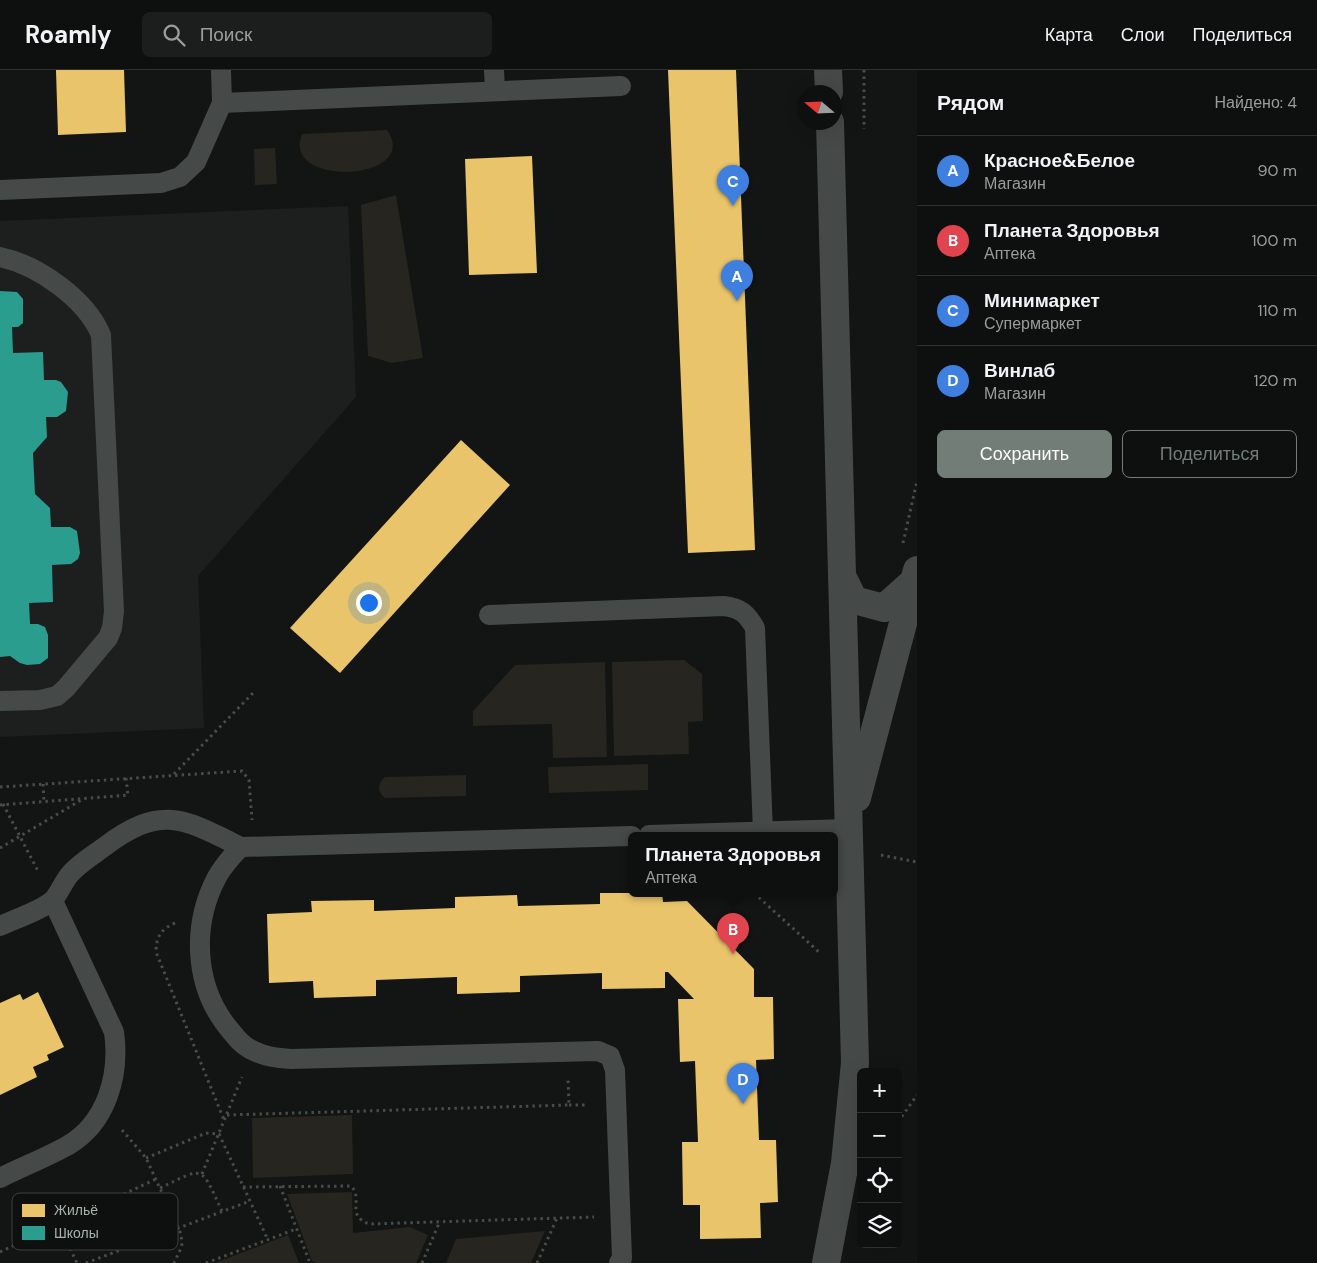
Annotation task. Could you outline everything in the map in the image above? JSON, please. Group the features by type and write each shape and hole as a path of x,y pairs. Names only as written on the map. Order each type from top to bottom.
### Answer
{"street":[{"path":"828,70 829,85"},
{"path":"826,1263 845,1163 855,1063 830,130"},
{"path":"842,576 854,600 884,608 910,569"},
{"path":"849,829 910,569"}],"lane":[{"path":"0,190 171,181 180,177 196,162 222,103 221,70"},
{"path":"494,70 495,91"},
{"path":"222,103 621,86"},
{"path":"0,257 26,265 40,272 86,309 96,323 101,335 114,611 112,628 108,638 62,692 48,699 0,701"},
{"path":"489,615 724,606 738,608 749,616 755,628 763,832 849,829"},
{"path":"0,926 53,901 62,884 72,872 122,834 143,823 161,820 180,821 198,826 247,847 628,836"},
{"path":"247,847 217,876 210,892 200,935 200,959 206,988 217,1013 232,1034 253,1051 270,1057 291,1059 567,1051 598,1051 606,1053 614,1061 620,1216 624,1261"},
{"path":"0,1178 68,1146 86,1131 101,1111 114,1080 117,1050 114,1032 53,901"}],"path":[{"path":"864,70 864,139"},
{"path":"910,569 917,480"},
{"path":"173,775 253,693"},
{"path":"0,788 242,771 249,780 247,847"},
{"path":"53,901 2,805 128,795 126,778"},
{"path":"43,784 44,801"},
{"path":"0,848 84,798"},
{"path":"758,897 823,956"},
{"path":"202,1174 253,1051"},
{"path":"227,1115 569,1105 567,1051"},
{"path":"902,1116 917,1095"},
{"path":"101,1111 126,1134 146,1158 162,1193"},
{"path":"146,1158 206,1133 219,1134"},
{"path":"219,1134 268,1240"},
{"path":"160,1188 193,1172 202,1174 207,1179 222,1211"},
{"path":"128,1193 156,1180"},
{"path":"280,1186 310,1263"},
{"path":"243,1188 351,1186 356,1194 356,1212 362,1221 370,1224 620,1216"},
{"path":"174,1263 182,1246 181,1234 178,1228 250,1201"},
{"path":"537,1263 557,1218"},
{"path":"422,1263 440,1221"},
{"path":"206,1263 296,1228"},
{"path":"0,1252 12,1247"},
{"path":"71,1250 77,1263"},
{"path":"86,1263 120,1250"}],"shaded area":[{"path":"387,130 393,147 386,160 370,168 350,172 329,170 311,164 301,152 302,134"},
{"path":"275,148 277,184 255,185 254,149"},
{"path":"396,195 423,358 392,363 368,356 361,205"},
{"path":"348,206 356,397 198,576 204,728 0,737 0,221"},
{"path":"684,660 702,674 703,721 688,722 689,754 614,756 612,662"},
{"path":"605,662 607,757 553,758 552,724 473,726 473,711 515,665"},
{"path":"648,764 648,790 549,793 548,767"},
{"path":"466,775 466,796 385,798 379,790 380,782 385,777"},
{"path":"352,1115 353,1174 253,1178 252,1118"},
{"path":"352,1192 353,1233 410,1227 428,1235 416,1263 317,1263 312,1261 287,1194"},
{"path":"545,1231 531,1263 446,1263 456,1239"},
{"path":"288,1235 299,1263 215,1263"}],"building: Жильё":[{"path":"56,70 124,70 126,132 58,135"},
{"path":"668,70 736,70 755,550 688,553"},
{"path":"532,156 537,273 469,275 465,159"},
{"path":"461,440 510,485 340,673 290,628"},
{"path":"600,893 628,893 628,897 662,897 663,902 687,901 754,969 754,997 773,997 774,1059 756,1060 759,1140 776,1140 778,1202 760,1203 761,1238 700,1239 700,1205 683,1205 682,1142 698,1142 695,1061 680,1062 678,999 694,999 668,972 665,972 665,988 602,989 602,973 520,976 520,992 457,994 457,977 376,980 376,996 314,998 313,981 269,983 267,914 312,912 311,901 374,900 374,911 455,908 455,897 517,895 518,906 600,904"},
{"path":"38,992 64,1047 47,1055 49,1060 33,1067 37,1077 0,1095 0,1003 20,994 23,1000"}],"building: Школы":[{"path":"0,291 17,292 23,299 23,323 18,327 12,327 13,353 43,352 44,380 61,382 68,392 66,411 57,417 46,417 47,437 33,453 35,494 50,508 51,527 70,527 77,531 80,553 78,559 71,564 52,565 53,602 29,603 30,624 38,624 45,627 48,635 48,658 40,664 27,665 20,663 10,656 0,657"}],"place":[{"name":"Минимаркет","path":"733,206"},
{"name":"Красное&Белое","path":"737,301"},
{"name":"Планета Здоровья","path":"733,954"},
{"name":"Винлаб","path":"743,1104"}]}
